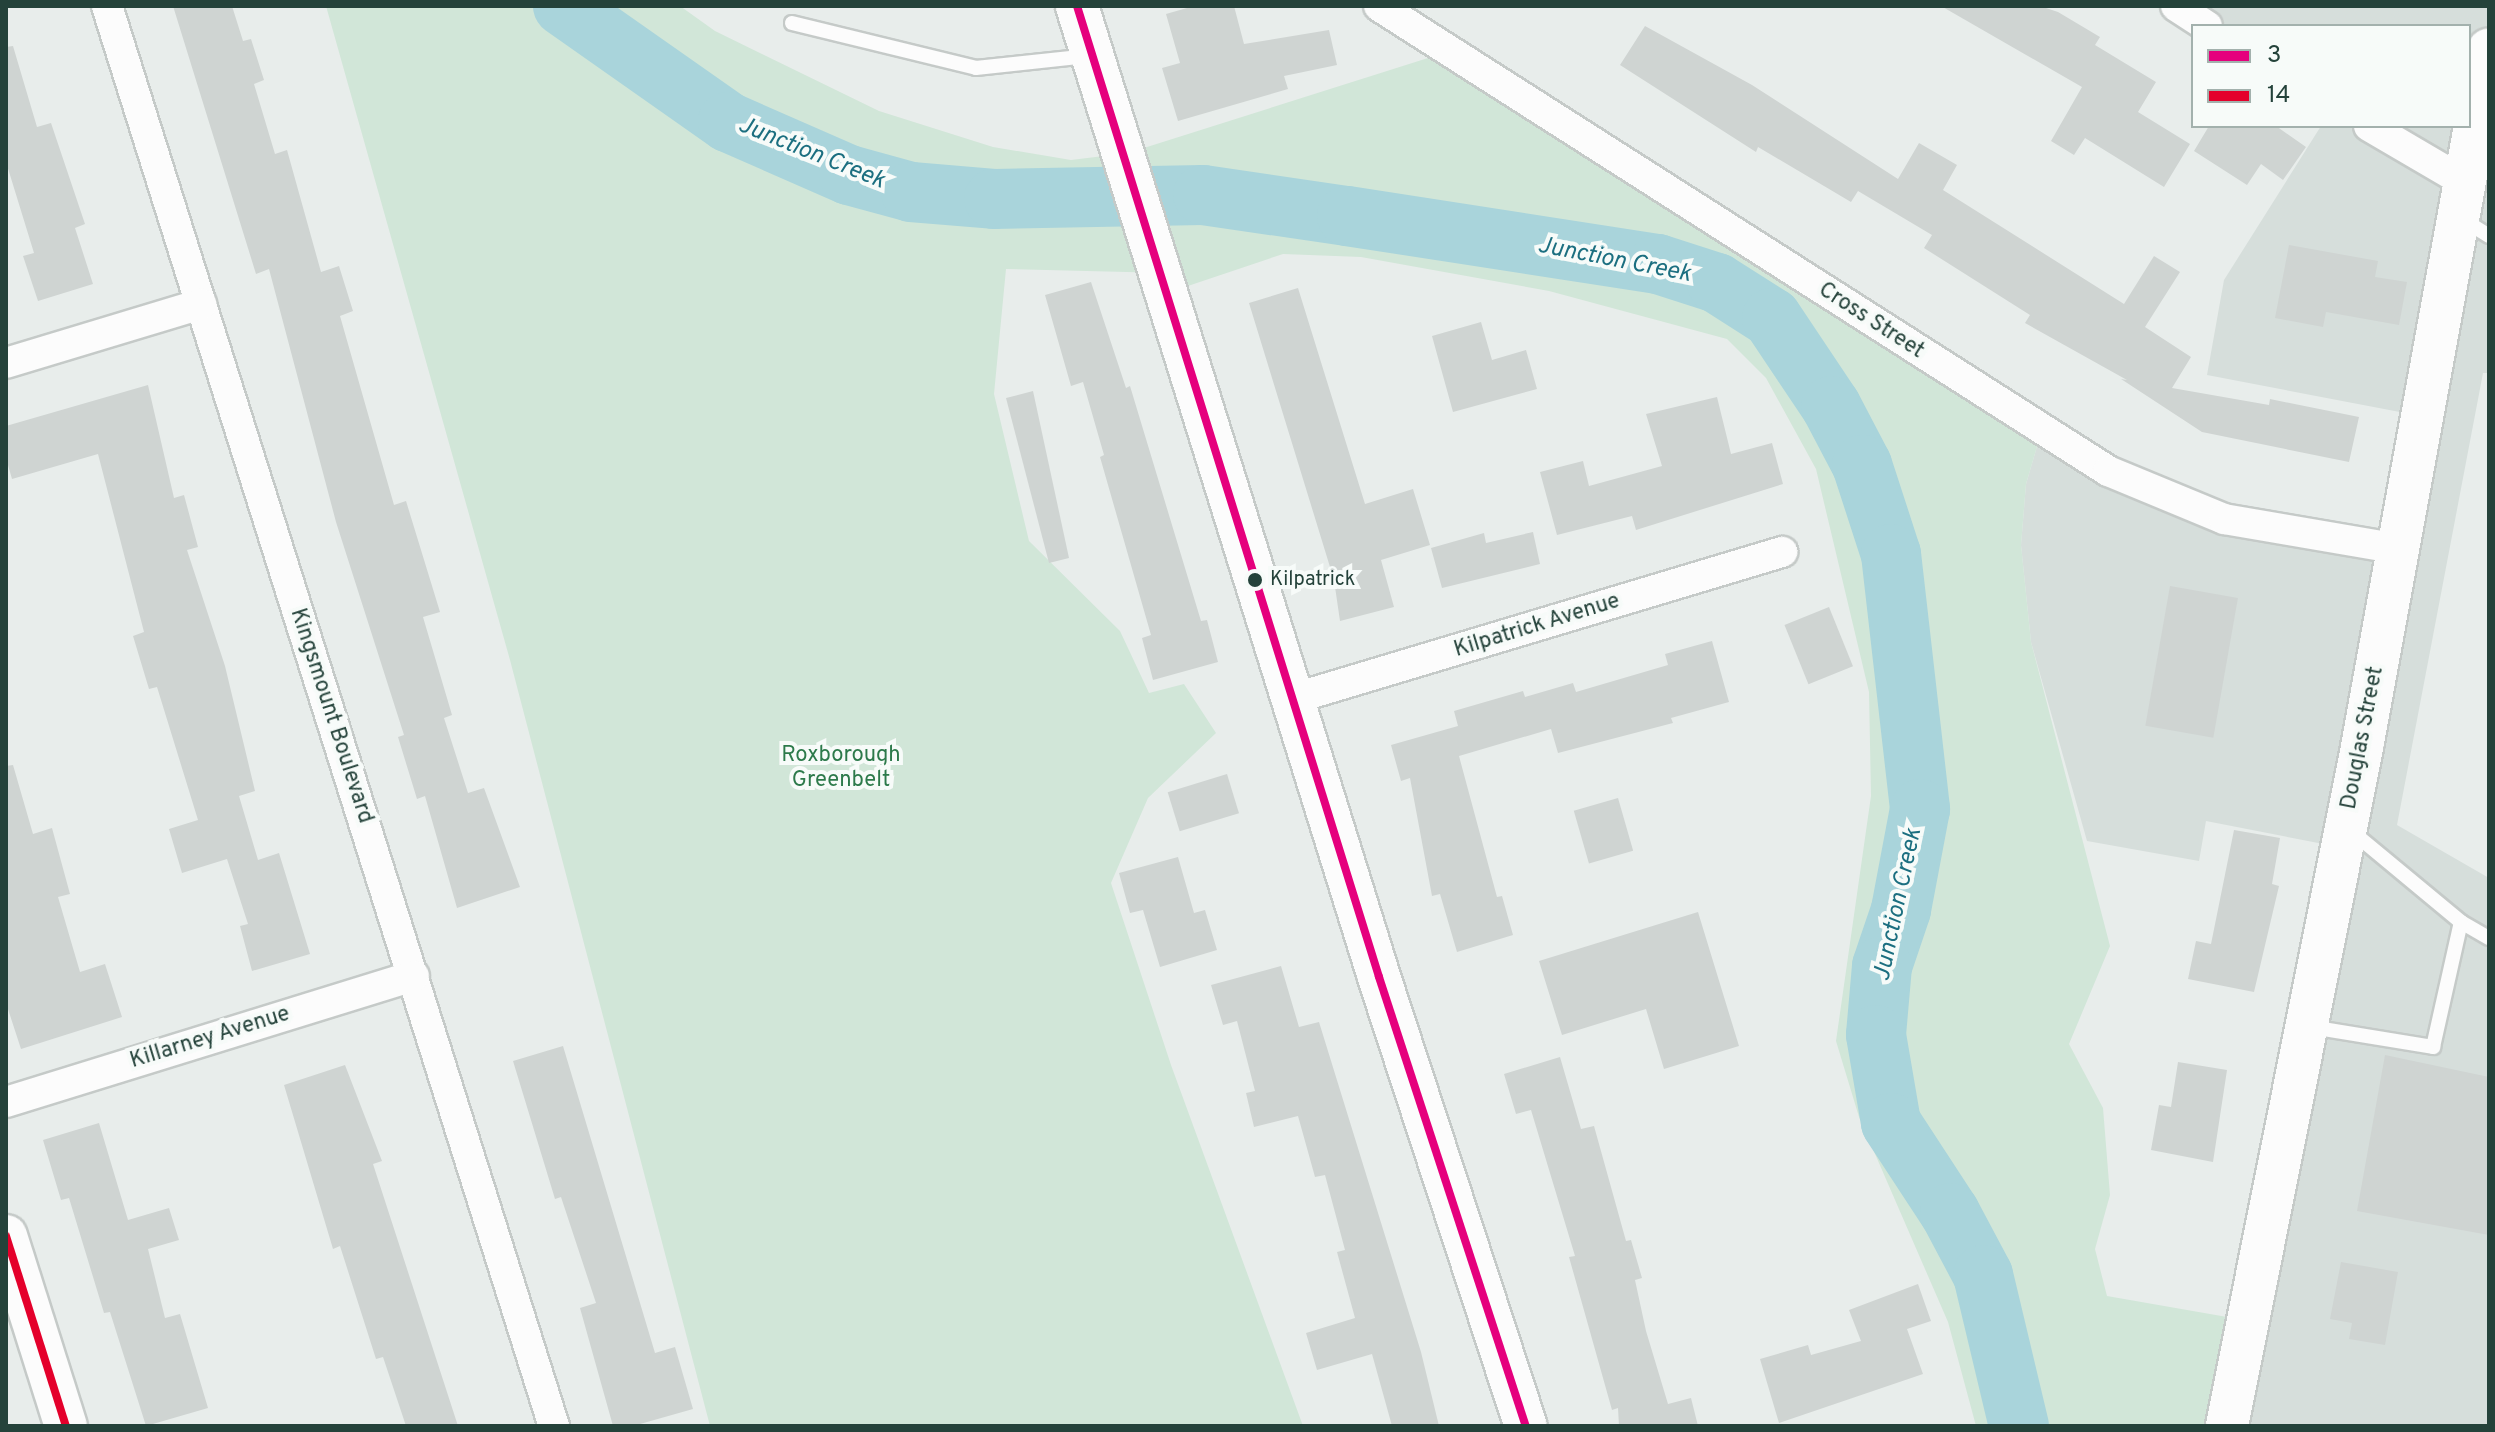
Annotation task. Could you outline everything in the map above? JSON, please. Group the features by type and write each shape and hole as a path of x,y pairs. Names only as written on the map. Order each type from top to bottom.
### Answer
{"street":[{"name":"Kingsmount Boulevard","path":"107,6 554,1426"},
{"path":"1077,6 1160,263 1292,699 1526,1426"},
{"name":"Cross Street","path":"1379,6 2108,471 2224,519 2400,549"},
{"path":"2176,6 2204,24"},
{"name":"Douglas Street","path":"2227,1426 2400,549 2472,212 2489,49"},
{"path":"2371,128 2472,212"},
{"path":"6,363 201,304"},
{"name":"Kilpatrick Avenue","path":"1292,699 1782,552"},
{"name":"Killarney Avenue","path":"6,1102 414,976"},
{"path":"6,1236 66,1426"}],"lane":[{"path":"792,23 976,68 1093,56"},
{"path":"2346,827 2461,922 2489,938"},
{"path":"2307,1026 2433,1047 2461,922"}],"shaded area":[{"path":"2173,6 2489,6 2489,373 2483,373 2397,825 2489,878 2489,1426 2229,1426 2344,848 2206,821 2199,861 2087,841 2031,642 2021,545 2026,484 2041,433 2104,472 2402,551 2426,417 2207,375 2224,280 2320,128 2471,128 2471,24 2201,24"}],"green space":[{"name":"Roxborough Greenbelt","path":"326,6 680,6 715,31 879,111 993,147 1071,160 1128,153 1447,52 2041,433 2026,484 2021,545 2031,642 2110,946 2069,1044 2103,1108 2110,1195 2095,1249 2107,1296 2250,1321 2229,1426 1976,1426 1948,1322 1859,1117 1836,1041 1871,796 1869,692 1816,469 1766,378 1727,339 1549,291 1361,257 1283,254 1173,291 1167,273 1006,269 994,394 1029,541 1120,631 1149,693 1184,684 1216,733 1148,798 1111,883 1171,1065 1303,1426 710,1426 510,660"}],"building":[{"path":"173,6 232,6 243,41 251,39 264,80 254,84 275,154 287,150 321,272 339,266 353,311 340,316 394,505 406,501 440,612 423,617 452,715 444,718 468,793 484,788 520,887 457,908 425,796 417,799 398,737 404,735 336,522 269,269 256,274"},
{"path":"1194,6 1234,6 1244,44 1329,30 1337,65 1284,76 1288,89 1178,121 1162,68 1180,63 1166,14"},
{"path":"1941,6 2040,6 2058,12 2100,37 2095,45 2156,82 2138,112 2190,144 2164,187 2085,138 2074,155 2051,141 2082,87"},
{"path":"1645,26 1752,85 1898,179 1919,143 1957,165 1943,190 2124,304 2154,256 2180,272 2145,327 2191,357 2172,388 2269,405 2270,399 2359,417 2349,462 2202,432 2121,379 2127,380 2025,323 2030,315 1924,248 1932,235 1858,191 1851,202 1758,147 1756,152 1620,65"},
{"path":"13,46 37,127 51,123 85,224 75,228 93,284 38,301 23,256 34,253 6,162 6,47"},
{"path":"2208,128 2279,128 2306,147 2283,180 2261,164 2247,185 2194,151"},
{"path":"2289,245 2378,261 2375,277 2407,282 2399,325 2326,312 2323,327 2275,318"},
{"path":"1091,282 1126,388 1130,386 1201,621 1207,620 1218,662 1153,680 1142,638 1151,635 1100,457 1104,455 1083,382 1071,386 1045,295"},
{"path":"1298,288 1365,504 1413,489 1430,545 1381,560 1394,607 1340,621 1334,580 1249,303"},
{"path":"1481,322 1492,360 1526,350 1537,389 1453,412 1432,336"},
{"path":"148,385 174,498 184,495 198,547 187,550 225,666 255,791 239,796 258,860 279,853 310,954 252,971 240,926 248,924 227,859 182,873 169,829 198,820 157,687 149,689 133,636 144,632 98,454 12,479 6,458 6,426"},
{"path":"1033,391 1069,558 1049,563 1006,398"},
{"path":"1717,397 1731,454 1772,443 1783,484 1636,530 1632,516 1557,535 1540,472 1583,461 1589,486 1662,466 1646,414"},
{"path":"1533,532 1540,564 1442,588 1431,548 1484,533 1486,543"},
{"path":"2170,586 2238,598 2213,738 2145,726"},
{"path":"1829,607 1853,666 1808,684 1784,625"},
{"path":"1712,641 1729,702 1671,718 1673,723 1558,753 1551,729 1459,756 1497,897 1502,896 1513,935 1457,952 1440,894 1432,896 1410,778 1401,781 1391,745 1458,726 1454,711 1523,691 1525,697 1573,683 1576,692 1668,665 1665,654"},
{"path":"13,765 33,834 52,828 70,894 58,897 80,972 105,964 122,1017 21,1049 6,1003 6,766"},
{"path":"1227,774 1239,813 1180,831 1168,792"},
{"path":"1618,798 1633,851 1589,864 1574,811"},
{"path":"2234,830 2280,838 2272,884 2279,886 2254,992 2188,979 2196,941 2211,944"},
{"path":"1178,857 1194,913 1205,910 1217,950 1160,967 1143,910 1130,913 1119,873"},
{"path":"1698,912 1739,1046 1664,1069 1646,1009 1562,1035 1539,961"},
{"path":"1281,966 1299,1027 1319,1022 1421,1352 1439,1426 1392,1426 1372,1354 1317,1370 1306,1333 1355,1318 1337,1252 1345,1250 1325,1175 1315,1177 1298,1116 1254,1127 1246,1093 1255,1091 1237,1021 1223,1025 1211,985"},
{"path":"563,1046 655,1353 675,1347 693,1409 633,1426 613,1426 580,1308 596,1303 561,1197 555,1199 513,1061"},
{"path":"2385,1055 2489,1077 2489,1235 2357,1211"},
{"path":"1560,1057 1581,1129 1594,1126 1626,1241 1631,1240 1642,1278 1635,1280 1646,1331 1668,1404 1691,1398 1698,1426 1619,1426 1618,1408 1612,1410 1569,1257 1575,1256 1531,1110 1516,1114 1504,1074"},
{"path":"2178,1062 2227,1070 2213,1162 2151,1150 2159,1105 2171,1107"},
{"path":"345,1065 382,1161 373,1164 458,1426 406,1426 383,1357 376,1359 340,1246 333,1249 284,1085"},
{"path":"99,1123 128,1220 169,1208 179,1240 148,1249 165,1318 180,1314 208,1408 146,1426 110,1312 104,1313 69,1198 61,1200 43,1140"},
{"path":"2341,1262 2398,1272 2385,1345 2349,1339 2352,1323 2330,1319"},
{"path":"1918,1284 1931,1321 1907,1329 1923,1374 1779,1423 1760,1359 1808,1345 1811,1355 1861,1341 1849,1310"}],"waterway":[{"name":"Junction Creek","path":"563,6 728,122 849,175 911,192 994,199 1203,195 1347,216 1658,264 1717,283 1772,318 1831,406 1862,465 1891,554 1920,809 1901,910 1882,966 1876,1035 1891,1123 1950,1213 1983,1275 2019,1426"}],"transit line":[{"name":"3","path":"1077,6 1379,977 1526,1426"},
{"name":"14","path":"6,1236 66,1426"}],"place":[{"name":"Kilpatrick","path":"1255,580"}]}
